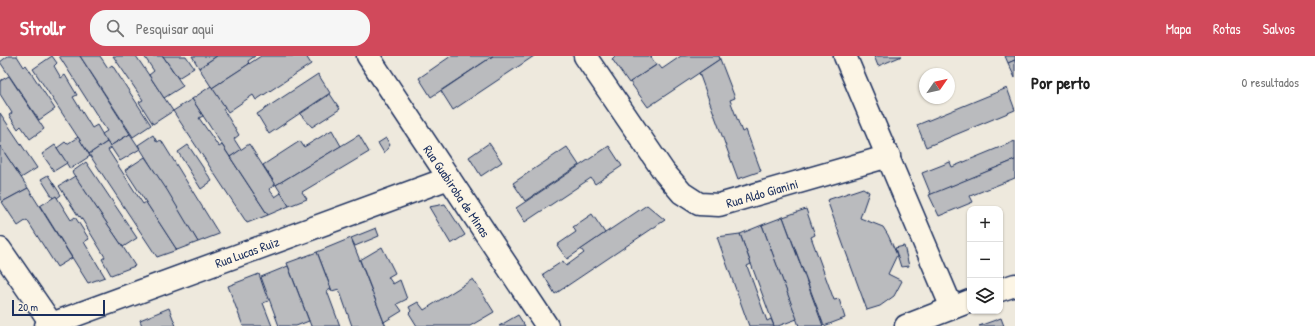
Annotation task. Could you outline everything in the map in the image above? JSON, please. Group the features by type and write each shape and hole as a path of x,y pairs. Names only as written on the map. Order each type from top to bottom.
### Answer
{"street":[{"name":"Rua Guabiroba de Minas","path":"368,56 547,326"},
{"name":"Rua Aldo Gianini","path":"585,56 664,172 682,193 699,204 719,205 889,156"},
{"path":"845,56 889,156 961,304 906,326"},
{"name":"Rua Lucas Ruiz","path":"48,325 449,178"},
{"path":"0,249 48,325"},
{"path":"1003,289 1015,285"}],"building":[{"path":"8,56 17,56 24,67 26,65 55,109 39,120 0,62"},
{"path":"52,56 57,63 54,66 61,78 65,75 77,95 73,97 92,128 97,125 107,142 89,154 33,69"},
{"path":"59,56 80,56 130,134 110,146 102,134 107,131"},
{"path":"80,56 100,56 108,68 112,65 151,125 133,137"},
{"path":"113,56 136,56 173,111 153,124 139,102 143,100"},
{"path":"144,56 163,56 183,86 164,98 149,75 154,71"},
{"path":"163,56 186,56 194,68 178,78"},
{"path":"192,56 217,56 199,68"},
{"path":"217,56 255,56 248,61 249,64 212,88 199,68"},
{"path":"261,56 306,56 311,64 256,100 253,95 228,112 212,88"},
{"path":"451,56 493,56 431,97 419,78"},
{"path":"493,56 534,56 453,110 441,91"},
{"path":"615,56 652,56 651,57 656,65 629,83 612,59"},
{"path":"681,56 719,56 720,59 648,107 630,82 658,64 662,69"},
{"path":"874,56 902,56 878,66"},
{"path":"1005,56 1015,56 1015,60 1008,63"},
{"path":"720,59 735,98 730,100 742,132 746,130 761,171 738,179 699,73"},
{"path":"1015,60 1015,78 1008,63"},
{"path":"318,74 330,93 269,134 257,114"},
{"path":"9,76 44,129 30,139 21,126 18,129 9,115 12,113 0,94 0,81"},
{"path":"211,86 225,107 223,109 239,135 234,139 241,150 230,157 192,99"},
{"path":"1007,88 1015,110 926,147 917,125"},
{"path":"330,94 340,109 312,127 300,114"},
{"path":"192,99 203,116 199,118 219,147 222,145 268,215 247,223 173,111"},
{"path":"0,113 37,168 21,178 0,146"},
{"path":"332,130 341,146 276,185 263,165 300,141 304,147"},
{"path":"130,134 140,149 120,161 110,146"},
{"path":"153,135 157,142 161,140 219,234 198,242 138,145"},
{"path":"359,135 369,152 302,192 307,199 289,206 276,185"},
{"path":"78,137 90,156 70,169 57,148 65,142 67,144"},
{"path":"386,138 390,145 384,153 378,143"},
{"path":"1015,141 1015,160 931,195 922,173 950,162 952,167"},
{"path":"107,142 111,148 108,150 143,204 146,202 177,250 157,257 89,154"},
{"path":"489,143 502,162 481,176 469,157"},
{"path":"249,144 275,185 269,189 275,197 281,193 289,206 268,215 230,157"},
{"path":"55,145 67,163 54,171 42,154"},
{"path":"188,145 212,181 201,189 178,152"},
{"path":"0,146 28,188 2,202 0,199"},
{"path":"609,146 622,166 595,184 591,178 525,222 516,208"},
{"path":"567,147 579,165 525,201 513,183"},
{"path":"145,157 167,190 198,242 177,250 125,170"},
{"path":"1015,160 1015,178 970,196 973,202 939,216 929,195"},
{"path":"86,162 137,238 123,247 72,172"},
{"path":"48,175 61,195 57,198 53,198 41,179"},
{"path":"75,176 135,266 111,275 102,259 105,257 80,216 79,217 59,186"},
{"path":"28,188 72,258 57,267 27,220 18,226 2,202"},
{"path":"863,188 869,192 860,218 883,227 897,255 888,274 902,281 894,296 880,306 867,310 827,200"},
{"path":"56,196 71,220 75,217 89,239 84,242 105,277 88,283 40,206"},
{"path":"445,204 465,235 451,244 429,207"},
{"path":"647,205 665,220 555,294 543,274 563,261 566,266 584,253 581,249"},
{"path":"806,209 815,235 811,237 834,300 839,299 845,318 824,326 783,217"},
{"path":"592,214 605,233 567,259 557,245 576,232 573,227"},
{"path":"783,217 823,326 799,326 762,225"},
{"path":"762,225 797,319 778,326 774,326 740,234"},
{"path":"376,228 379,236 355,246 351,238"},
{"path":"740,234 751,264 747,266 767,321 771,319 774,326 749,326 717,237"},
{"path":"351,238 386,326 352,326 339,289 332,291 317,252"},
{"path":"904,246 909,266 901,267 895,248"},
{"path":"382,247 395,273 388,277 393,284 400,280 407,299 397,304 402,311 384,322 360,260"},
{"path":"317,252 331,289 327,291 340,326 311,326 287,263"},
{"path":"288,266 309,321 296,326 279,326 261,277"},
{"path":"259,274 268,301 263,303 272,326 243,326 228,286"},
{"path":"473,279 494,312 470,326 417,326 409,313 411,311 409,307 418,302 424,310"},
{"path":"169,308 176,326 142,326 140,320"},
{"path":"518,315 525,326 499,326"},
{"path":"1001,318 1004,326 979,326"}]}
